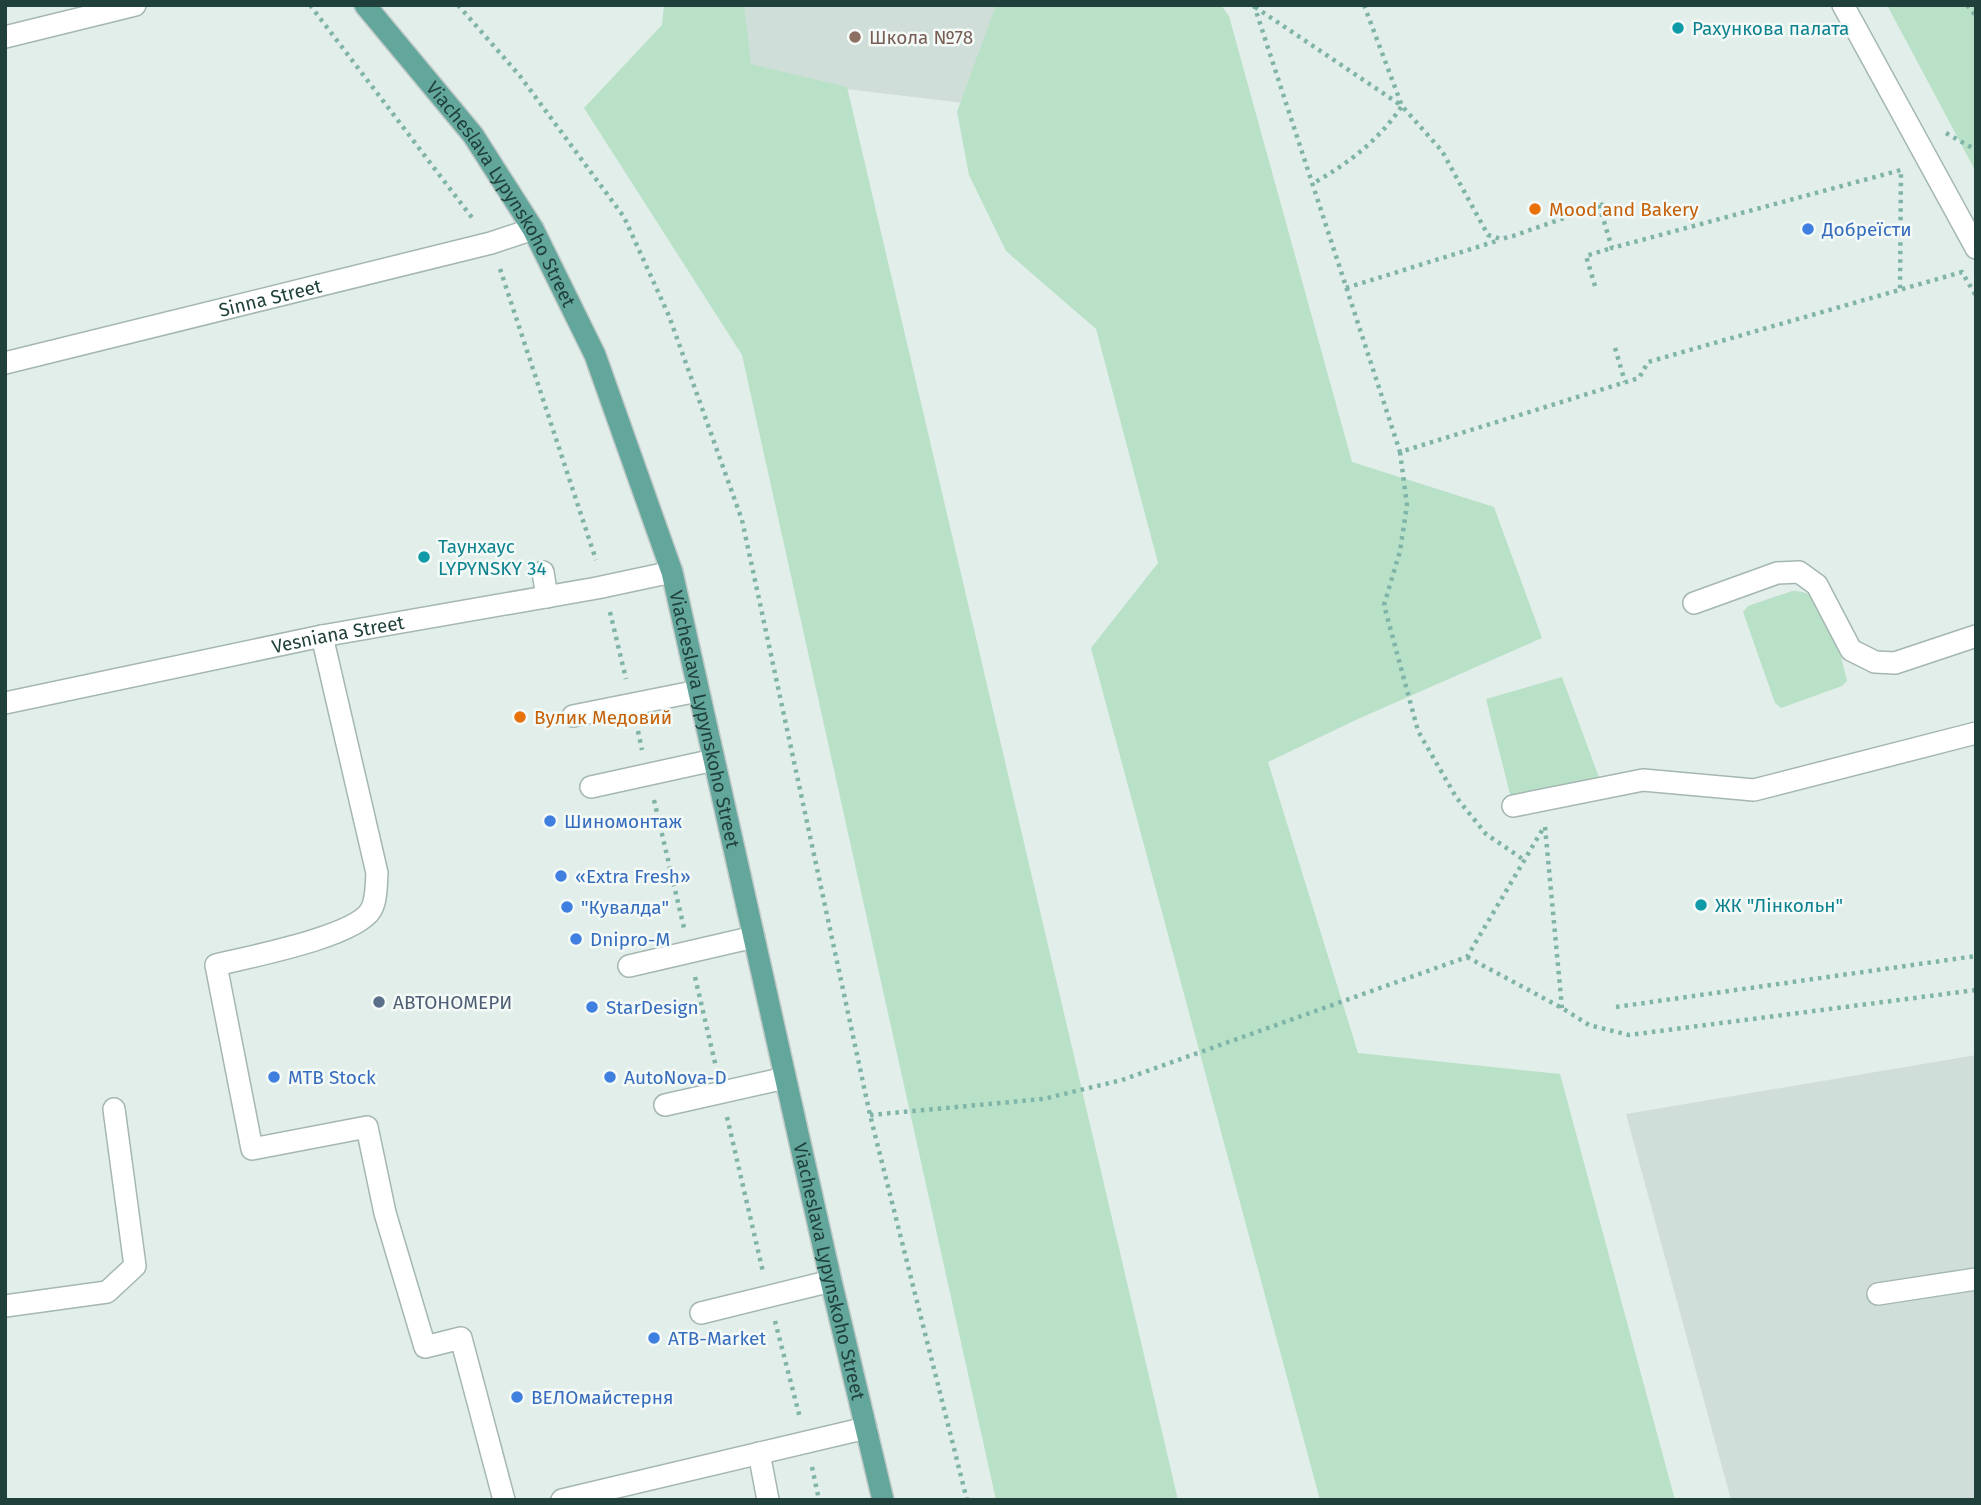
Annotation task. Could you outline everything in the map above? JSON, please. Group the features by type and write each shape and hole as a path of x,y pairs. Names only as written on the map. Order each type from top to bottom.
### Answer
{"main road":[{"name":"Viacheslava Lypynskoho Street","path":"365,5 473,135 533,229 595,355 672,572 831,1281 883,1500"}],"street":[{"path":"5,37 135,5"},
{"path":"1843,5 1976,248"},
{"name":"Sinna Street","path":"5,363 491,243 533,229"},
{"path":"543,572 547,597"},
{"name":"Vesniana Street","path":"5,703 322,636 547,597 672,572"},
{"path":"1694,603 1777,572 1799,572 1817,585 1851,650 1875,662 1895,663 1976,636"},
{"path":"322,636 377,873 376,895 370,911 358,923 338,933 216,965 252,1149 367,1127 385,1213 425,1347 461,1338 504,1500"},
{"path":"573,716 698,691"},
{"path":"1513,806 1643,780 1754,790 1976,733"},
{"path":"591,787 714,760"},
{"path":"629,966 754,937"},
{"path":"665,1105 785,1078"},
{"path":"5,1306 107,1292 135,1266 114,1108"},
{"path":"1878,1294 1976,1279"},
{"path":"701,1313 831,1281"},
{"path":"562,1500 866,1428"},
{"path":"759,1453 768,1500"}],"path":[{"path":"310,5 491,243 604,586 769,1297 806,1442"},
{"path":"458,5 520,76 624,217 669,316 743,520 870,1115 967,1500"},
{"path":"1364,5 1402,106"},
{"path":"1967,5 1976,16"},
{"path":"1256,6 1402,106 1442,151 1488,235 1501,239"},
{"path":"1256,6 1400,452 1407,505 1400,551 1384,605 1418,731 1456,797 1486,834 1524,860"},
{"path":"1312,184 1353,160 1370,146 1386,130 1402,106"},
{"path":"1942,131 1976,150"},
{"path":"1595,286 1586,256 1900,170 1900,290"},
{"path":"1346,288 1607,203"},
{"path":"1599,205 1612,248"},
{"path":"1400,452 1639,378 1648,362 1962,272 1976,296"},
{"path":"1615,348 1625,382"},
{"path":"870,1115 1044,1099 1122,1080 1467,957 1545,826 1562,1008"},
{"path":"1616,1007 1976,956"},
{"path":"1467,957 1589,1025 1629,1035 1976,990"}],"shaded area":[{"name":"Школа №78","path":"681,5 1036,5 1022,110 678,69"},
{"path":"1976,1055 1976,1500 1731,1500 1626,1114"}],"green space":[{"path":"664,5 744,5 751,64 847,87 1178,1500 996,1500 742,355 584,108 662,25"},
{"path":"996,5 1221,5 1229,16 1352,462 1494,507 1542,638 1268,762 1358,1053 1560,1074 1675,1500 1320,1500 1091,648 1158,563 1096,329 1006,251 969,175 957,112"},
{"path":"1887,5 1976,5 1976,172"},
{"path":"1792,591 1808,594 1819,603 1834,636 1847,681 1842,686 1781,708 1775,703 1743,612 1748,606"},
{"path":"1562,677 1600,780 1513,806 1486,699"}],"place":[{"name":"Рахункова палата","path":"1678,28"},
{"name":"Школа №78","path":"855,37"},
{"name":"Mood and Bakery","path":"1535,209"},
{"name":"Добреїсти","path":"1808,229"},
{"name":"Таунхаус LYPYNSKY 34","path":"424,557"},
{"name":"Вулик Медовий","path":"520,717"},
{"name":"Шиномонтаж","path":"550,821"},
{"name":"«Extra Fresh»","path":"561,876"},
{"name":"ЖК \"Лінкольн\"","path":"1701,905"},
{"name":"\"Кувалда\"","path":"567,907"},
{"name":"Dnipro-M","path":"576,939"},
{"name":"АВТОНОМЕРИ","path":"379,1002"},
{"name":"StarDesign","path":"592,1007"},
{"name":"MTB Stock","path":"274,1077"},
{"name":"AutoNova-D","path":"610,1077"},
{"name":"ATB-Market","path":"654,1338"},
{"name":"ВЕЛОмайстерня","path":"517,1397"}]}
